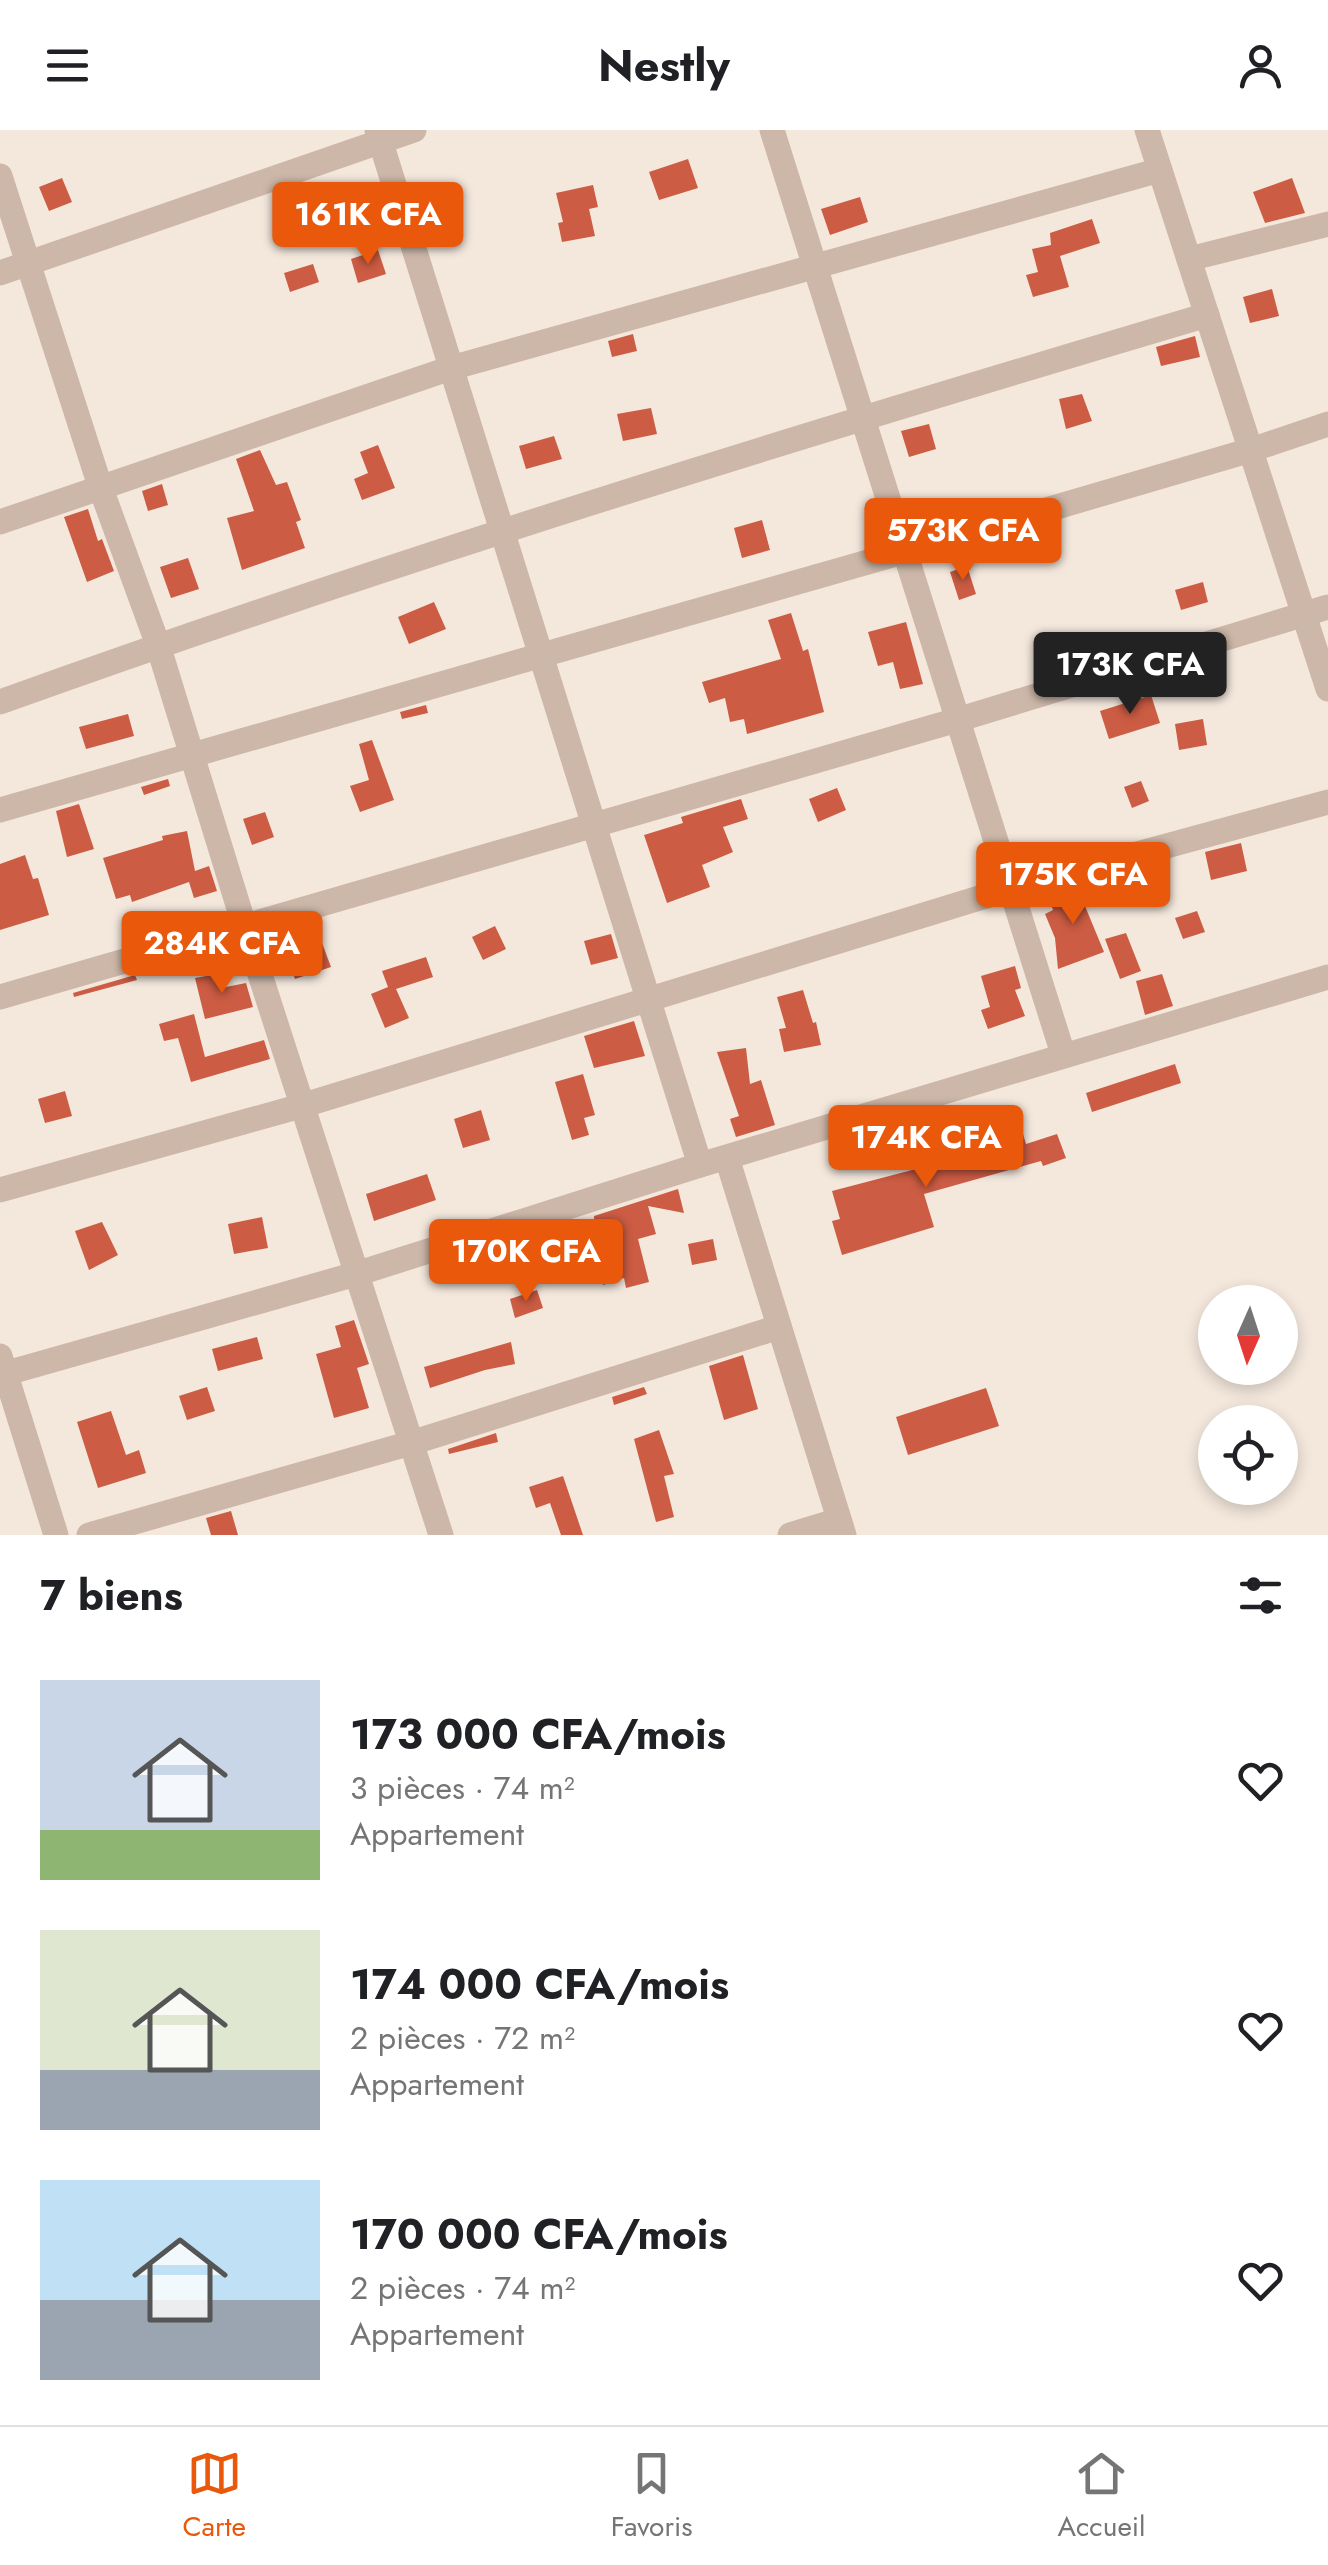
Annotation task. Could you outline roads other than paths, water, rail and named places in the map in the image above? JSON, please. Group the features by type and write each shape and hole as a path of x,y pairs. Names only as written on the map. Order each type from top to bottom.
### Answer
{"street":[{"path":"0,273 379,135 414,130"},
{"path":"772,130 1063,1054"},
{"path":"1147,130 1251,450 1316,611 1328,689"},
{"path":"379,135 700,1164"},
{"path":"0,522 452,368 1160,170"},
{"path":"0,176 100,486 158,645 440,1535"},
{"path":"1189,260 1328,224"},
{"path":"0,702 500,530 864,416 1208,315"},
{"path":"0,810 904,552 1328,424"},
{"path":"0,997 957,720 1316,611"},
{"path":"0,1190 301,1106 1012,888 1328,802"},
{"path":"56,1535 2,1368 356,1274 700,1164 1328,977"},
{"path":"727,1158 841,1527 790,1535"},
{"path":"89,1535 411,1443 779,1327"}]}
